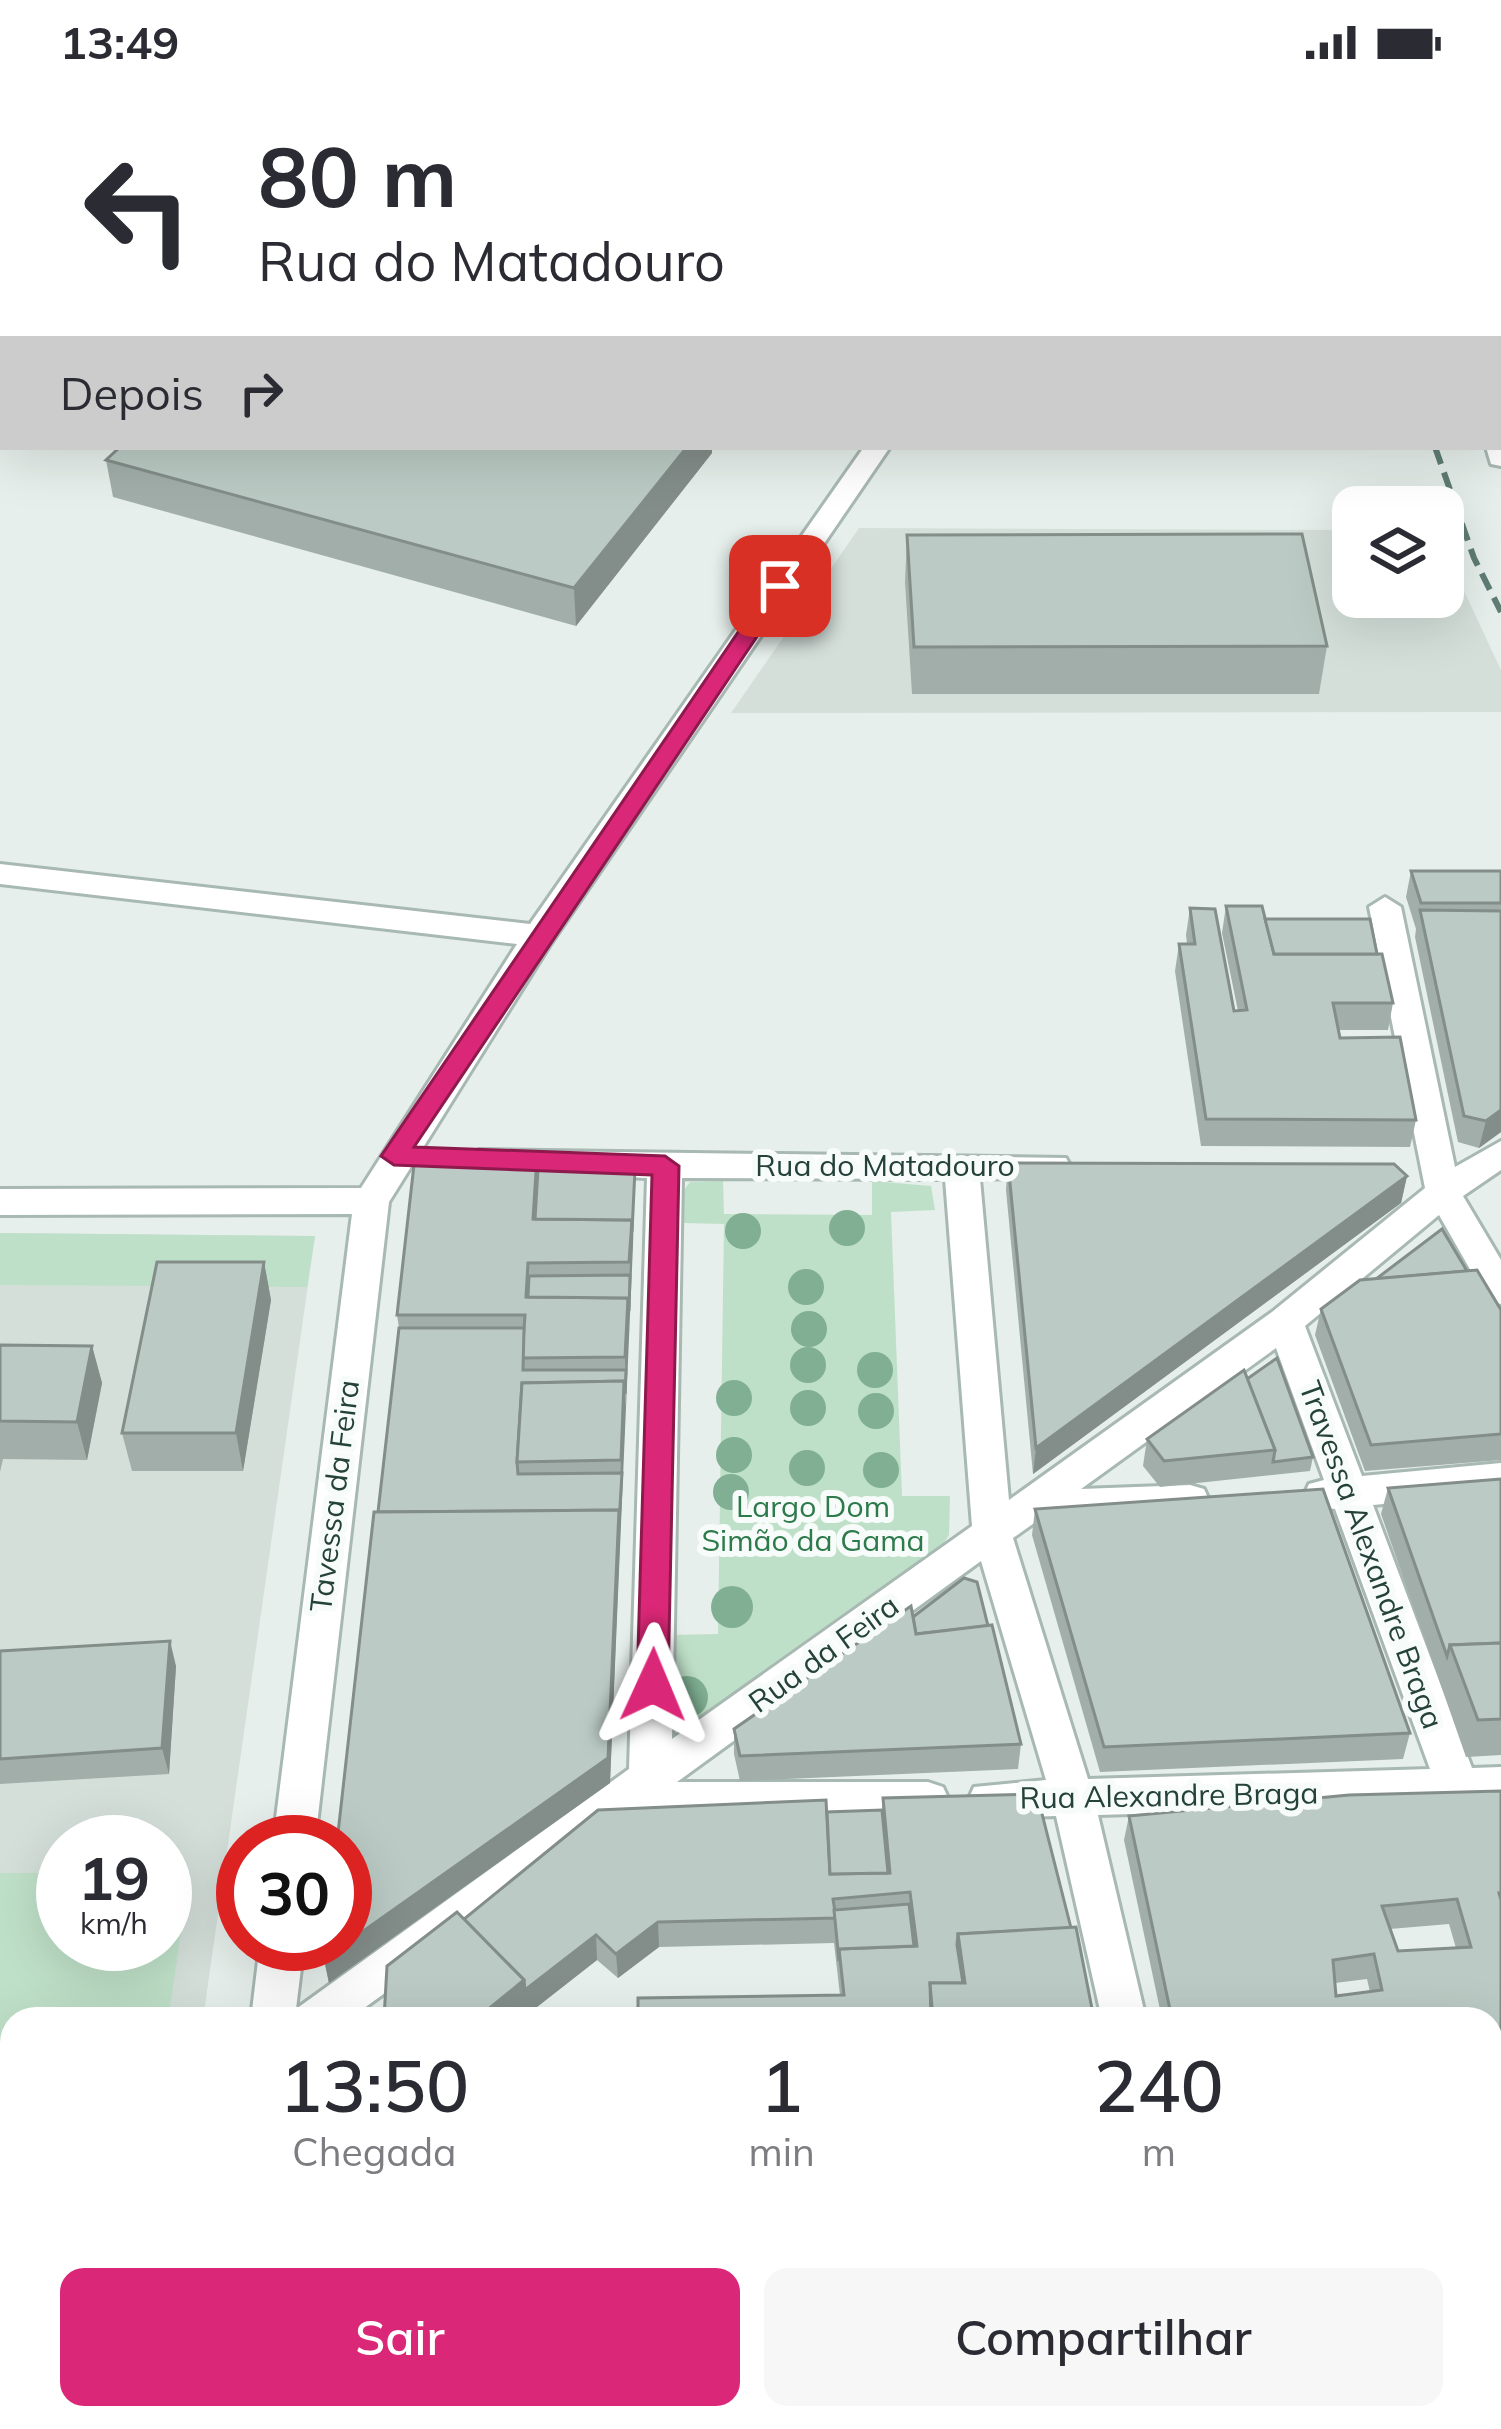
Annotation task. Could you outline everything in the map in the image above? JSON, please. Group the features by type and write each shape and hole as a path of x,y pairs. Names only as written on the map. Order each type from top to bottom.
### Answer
{"street":[{"name":"Tavessa da Feira","path":"297,1815 370,1201 394,1156 539,936 876,450"},
{"path":"0,874 539,936"},
{"path":"1384,908 1426,1184 1501,1291"},
{"name":"Rua da Feira","path":"331,2007 1285,1322 1426,1184 1501,1153"},
{"name":"Rua do Matadouro","path":"394,1156 665,1166 1081,1167"},
{"path":"636,1790 665,1166"},
{"path":"961,1166 992,1532 1073,1800 1121,2007"},
{"path":"0,1202 370,1201"},
{"name":"Travessa Alexandre Braga","path":"1285,1322 1458,1787"},
{"path":"1278,1496 1501,1478"},
{"path":"1032,1506 1234,1498"},
{"name":"Rua Alexandre Braga","path":"636,1790 1073,1800 1501,1785"},
{"path":"274,2007 279,1971"}],"shaded area":[{"path":"859,528 1332,530 1332,618 1464,618 1464,591 1501,670 1501,712 731,713"},
{"path":"0,1233 315,1236 232,1815 216,1815 216,1928 205,2007 0,2007"}],"green space":[{"name":"Largo Dom Simão da Gama","path":"723,1181 724,1214 872,1215 872,1181 931,1186 935,1210 891,1212 902,1496 950,1496 949,1535 938,1552 674,1734 667,1730 672,1635 718,1634 724,1224 684,1223 683,1191 690,1182"},
{"path":"0,1233 315,1236 307,1287 0,1285"},
{"path":"0,1873 36,1873 36,1971 175,1971 170,2007 0,2007"}],"building":[{"path":"117,450 685,450 574,588 106,460"},
{"path":"1302,534 1327,646 914,647 907,535"},
{"path":"1411,871 1501,871 1501,903 1421,903"},
{"path":"1226,906 1262,906 1274,954 1382,954 1393,1003 1333,1003 1340,1038 1400,1037 1416,1120 1206,1119 1179,944 1195,944 1190,908 1215,909 1234,1011 1247,1010"},
{"path":"1420,910 1501,911 1501,1110 1486,1121 1464,1116"},
{"path":"1265,919 1370,919 1377,954 1274,954"},
{"path":"415,1156 537,1156 533,1219 632,1220 629,1262 528,1263 526,1297 628,1298 625,1357 522,1358 525,1315 397,1315"},
{"path":"1008,1163 1394,1164 1407,1176 1036,1448"},
{"path":"538,1169 635,1169 632,1232 632,1220 535,1219"},
{"path":"1442,1229 1467,1271 1376,1279"},
{"path":"157,1262 264,1262 236,1433 122,1433"},
{"path":"1477,1270 1501,1310 1501,1434 1371,1445 1321,1309 1360,1280"},
{"path":"630,1275 629,1311 628,1298 528,1297 529,1276"},
{"path":"399,1328 524,1328 523,1370 626,1370 625,1394 624,1381 522,1383 517,1462 518,1474 622,1473 619,1523 619,1510 378,1512"},
{"path":"0,1345 92,1346 77,1422 0,1421"},
{"path":"1277,1358 1313,1457 1273,1462 1275,1450 1247,1379"},
{"path":"1244,1370 1275,1450 1164,1461 1147,1439"},
{"path":"624,1381 621,1460 517,1462 522,1383"},
{"path":"1501,1479 1501,1643 1450,1645 1447,1656 1388,1488"},
{"path":"1323,1489 1410,1733 1104,1747 1035,1509"},
{"path":"619,1510 608,1758 372,1925 372,1815 340,1815 374,1512"},
{"path":"964,1578 977,1582 988,1626 916,1634 913,1617"},
{"path":"911,1606 916,1634 992,1625 1021,1744 740,1756 734,1729"},
{"path":"170,1641 162,1748 0,1759 0,1651"},
{"path":"1501,1643 1501,1719 1478,1720 1450,1645"},
{"path":"1501,1791 1501,2007 1169,2007 1129,1816 1349,1795","holes":["1457,1899 1471,1947 1398,1951 1382,1906","1374,1954 1382,1990 1336,1996 1333,1960"]},
{"path":"1037,1794 1071,1928 958,1934 963,1983 930,1983 931,2007 638,2007 638,1998 844,1995 839,1949 917,1946 910,1892 833,1899 836,1918 658,1922 616,1954 596,1935 525,1990 524,1980 464,1919 598,1810 826,1800 830,1874 890,1873 883,1798"},
{"path":"882,1810 888,1873 830,1874 827,1812"},
{"path":"909,1904 914,1946 839,1949 839,1961 834,1910"},
{"path":"457,1912 524,1980 491,2007 385,2007 387,1966"},
{"path":"1076,1927 1092,2007 932,2007 930,1983 965,1983 958,1934"}],"railway":[{"path":"1436,450 1474,558 1501,612"}],"route":[{"path":"653,1685 665,1166 394,1156 780,586"}]}
